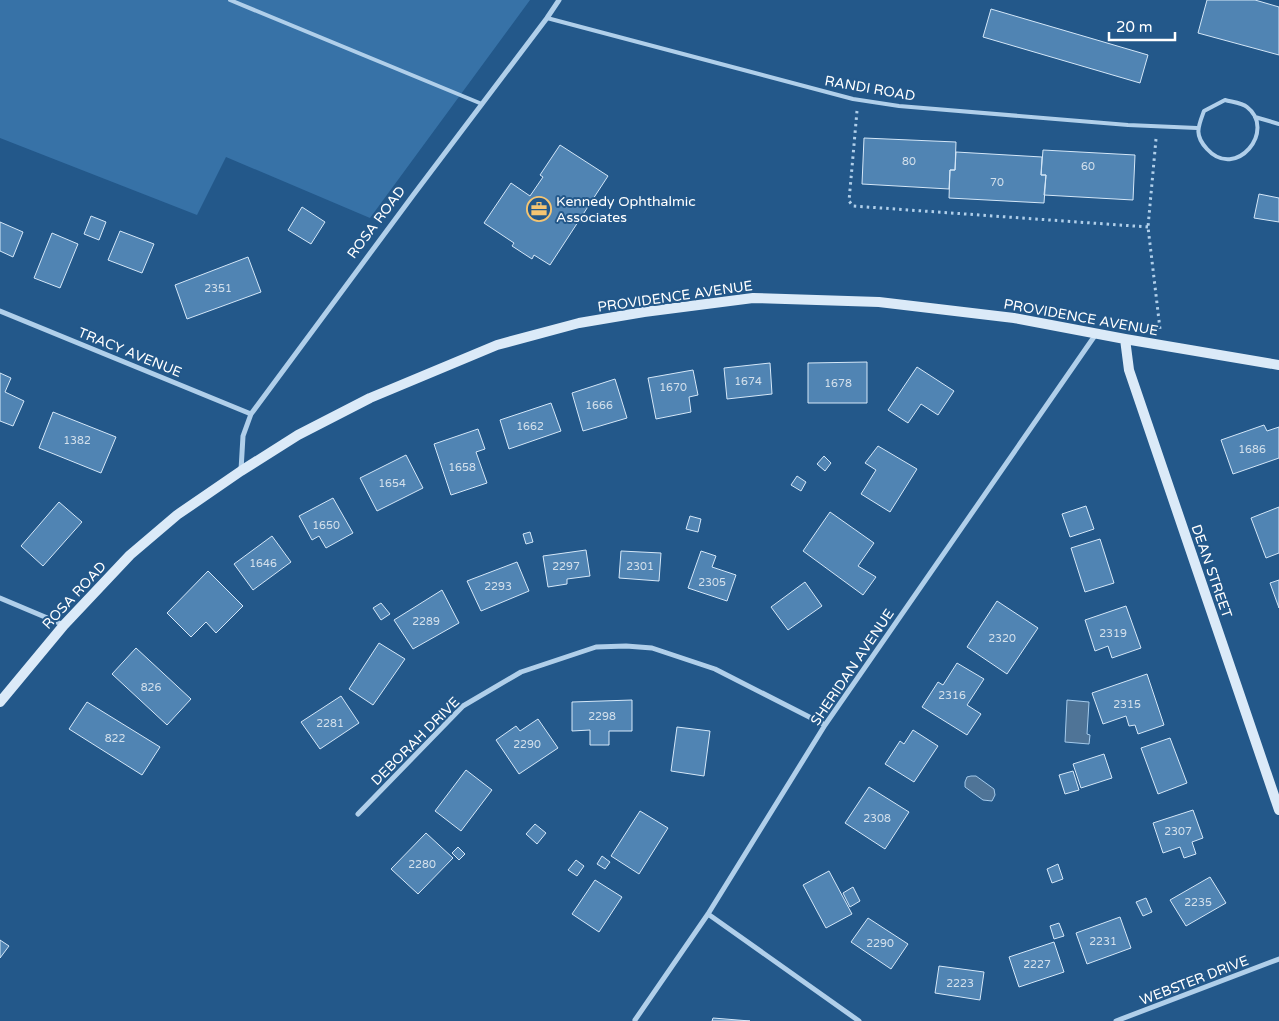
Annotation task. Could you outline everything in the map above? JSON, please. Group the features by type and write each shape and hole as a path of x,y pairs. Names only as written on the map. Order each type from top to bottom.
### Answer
{"street":[{"name":"ROSA ROAD","path":"241,471 244,436 251,414 559,0"},
{"name":"PROVIDENCE AVENUE","path":"177,515 298,435 360,403 497,345 579,323 644,312 753,298 880,302 1014,318 1279,365"},
{"name":"TRACY AVENUE","path":"0,311 251,414"},
{"name":"SHERIDAN AVENUE","path":"635,1020 708,914 825,725 1097,333"},
{"name":"DEAN STREET","path":"1125,339 1128,370 1279,810"},
{"name":"ROSA ROAD","path":"0,702 64,625 130,555 177,515"},
{"path":"0,598 64,625"},
{"name":"DEBORAH DRIVE","path":"358,814 463,706 522,672 596,647 652,648 715,669 825,725"},
{"path":"708,914 859,1021"},
{"name":"WEBSTER DRIVE","path":"1116,1021 1279,959"}],"lane":[{"path":"230,0 482,104"},
{"name":"RANDI ROAD","path":"547,18 858,100 899,106 1197,128"},
{"path":"1255,117 1257,129 1255,142 1244,155 1228,160 1213,156 1200,142 1197,128 1204,111 1225,100 1246,107 1255,117 1279,124"}],"path":[{"path":"858,100 849,201 853,206 1148,227"},
{"path":"1157,126 1148,227 1162,345"}],"shaded area":[{"path":"0,0 530,0 370,218 226,157 197,215 0,138"},
{"path":"1067,700 1089,702 1087,734 1090,735 1089,744 1065,742"},
{"path":"976,776 994,789 995,795 992,801 983,800 965,787 967,777"}],"building":[{"path":"1207,0 1255,0 1279,7 1279,55 1198,33"},
{"path":"991,9 1148,55 1140,83 983,37"},
{"path":"864,138 956,142 955,170 950,170 949,189 862,184"},
{"name":"Kennedy Ophthalmic Associates","path":"560,145 608,176 550,265 534,255 532,259 512,246 514,243 484,223 511,183 530,196 543,177 540,175"},
{"path":"1043,150 1135,155 1133,200 1044,195 1046,175 1041,175"},
{"path":"956,152 1042,157 1041,175 1046,175 1044,203 949,198 950,170 955,170"},
{"path":"1259,194 1279,198 1279,222 1254,218"},
{"path":"302,207 325,222 311,244 288,230"},
{"path":"91,216 106,222 99,240 84,234"},
{"path":"0,222 23,232 13,257 0,251"},
{"path":"120,231 154,244 142,273 108,260"},
{"path":"52,233 78,244 60,288 34,278"},
{"path":"248,257 261,292 187,319 175,285"},
{"path":"867,362 867,403 808,403 808,363"},
{"path":"770,363 772,394 727,399 724,368"},
{"path":"917,367 954,391 938,415 921,404 908,423 888,410"},
{"path":"693,370 698,395 689,397 691,412 656,419 648,378"},
{"path":"0,373 11,378 5,392 24,401 13,426 0,421"},
{"path":"615,379 627,418 583,431 572,393"},
{"path":"551,403 561,431 509,449 500,420"},
{"path":"53,412 116,437 101,473 39,448"},
{"path":"1264,425 1267,431 1279,427 1279,458 1233,474 1221,440"},
{"path":"478,429 485,449 476,452 487,483 451,495 434,444"},
{"path":"878,446 917,469 890,512 861,494 876,470 865,463"},
{"path":"406,455 423,488 377,511 360,478"},
{"path":"824,456 831,463 825,471 817,464"},
{"path":"797,476 806,482 801,491 791,485"},
{"path":"333,498 353,533 326,548 319,536 312,540 299,516"},
{"path":"59,502 82,522 43,566 21,546"},
{"path":"1086,506 1094,529 1070,537 1062,514"},
{"path":"1279,507 1279,553 1266,558 1251,518"},
{"path":"830,512 874,543 858,566 876,577 863,595 803,551"},
{"path":"690,516 701,519 698,532 686,529"},
{"path":"530,532 533,542 526,544 523,534"},
{"path":"272,536 291,562 253,590 234,564"},
{"path":"1100,539 1114,583 1085,592 1071,548"},
{"path":"586,550 590,576 567,579 567,584 548,587 543,556"},
{"path":"621,551 661,553 659,581 619,578"},
{"path":"701,551 716,556 712,567 736,575 727,601 688,588"},
{"path":"517,562 529,591 481,611 467,581"},
{"path":"208,571 243,606 216,633 206,622 191,637 167,613"},
{"path":"1279,580 1279,608 1270,583"},
{"path":"805,582 822,606 788,630 771,607"},
{"path":"442,590 459,623 413,649 394,620"},
{"path":"997,601 1038,628 1007,674 967,647"},
{"path":"381,603 390,614 381,620 373,608"},
{"path":"1126,606 1141,648 1112,658 1108,646 1095,651 1085,620"},
{"path":"379,643 405,659 373,705 349,689"},
{"path":"136,648 191,699 167,725 112,674"},
{"path":"957,663 984,679 967,705 981,714 967,735 922,707 938,682 943,685"},
{"path":"1147,674 1164,725 1138,734 1135,725 1129,726 1126,716 1103,724 1092,693"},
{"path":"341,696 359,723 320,749 301,722"},
{"path":"632,700 632,731 609,731 609,745 590,745 590,730 572,731 572,702"},
{"path":"87,702 160,747 142,775 69,729"},
{"path":"538,719 558,748 519,774 496,740 516,726 520,731"},
{"path":"677,727 710,731 704,776 671,771"},
{"path":"913,730 938,746 914,782 885,764 900,741 904,744"},
{"path":"1170,738 1187,783 1158,794 1141,748"},
{"path":"1104,754 1112,778 1081,788 1073,764"},
{"path":"466,770 492,790 461,831 435,811"},
{"path":"1073,771 1079,790 1065,794 1059,775"},
{"path":"869,787 909,812 885,849 845,823"},
{"path":"1193,810 1203,838 1192,842 1196,854 1184,858 1180,847 1163,853 1153,823"},
{"path":"640,811 668,828 639,874 611,856"},
{"path":"535,824 546,833 537,844 526,834"},
{"path":"426,833 453,858 418,894 391,869"},
{"path":"458,847 465,854 459,860 452,853"},
{"path":"602,856 610,862 605,869 597,864"},
{"path":"576,860 584,866 577,876 568,870"},
{"path":"1058,864 1063,879 1052,883 1047,869"},
{"path":"829,871 852,914 826,928 803,885"},
{"path":"1210,877 1226,903 1186,926 1170,900"},
{"path":"595,880 622,897 599,932 572,914"},
{"path":"853,887 860,901 850,907 843,893"},
{"path":"1146,898 1152,912 1143,916 1136,902"},
{"path":"1120,917 1131,948 1087,964 1076,933"},
{"path":"868,918 908,944 891,969 851,942"},
{"path":"1059,923 1064,936 1054,939 1050,926"},
{"path":"0,940 9,946 0,958"},
{"path":"1054,942 1064,972 1019,987 1009,957"},
{"path":"939,966 984,972 980,1000 935,993"},
{"path":"713,1018 750,1021 712,1021"}],"place":[{"name":"Kennedy Ophthalmic Associates","path":"539,209"}]}
